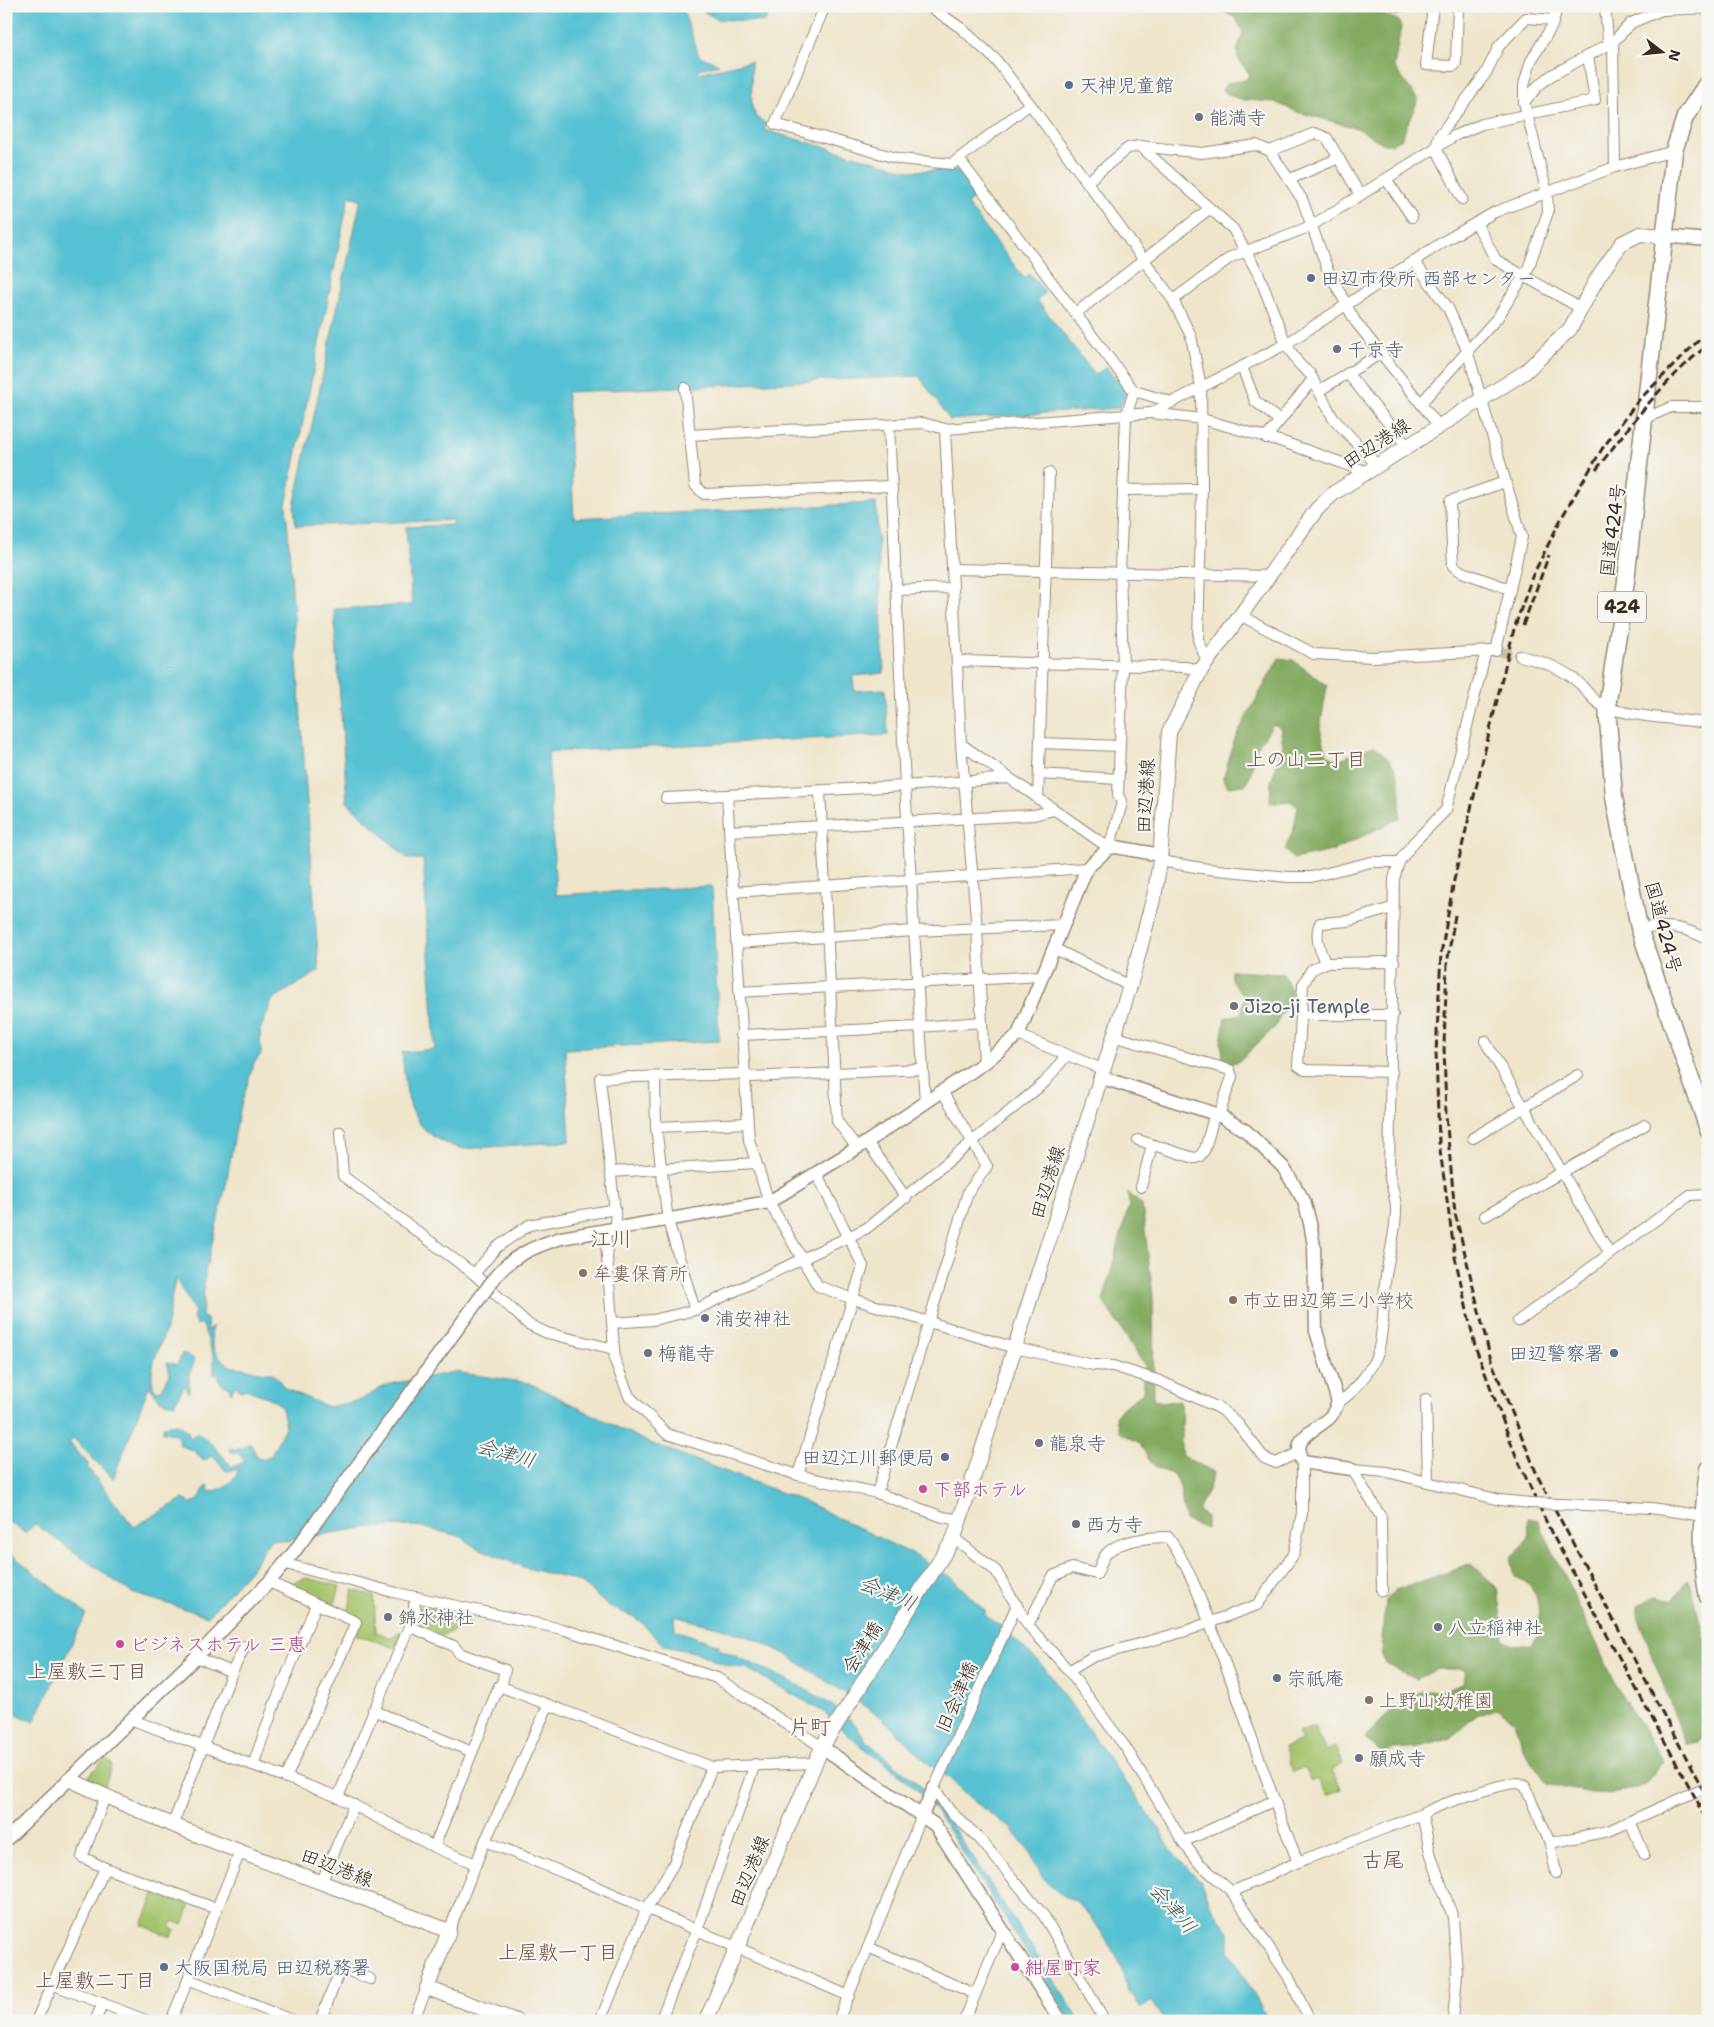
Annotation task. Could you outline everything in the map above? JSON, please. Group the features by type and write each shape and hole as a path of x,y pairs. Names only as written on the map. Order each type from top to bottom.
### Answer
{"highway":[{"name":"国道424号","path":"1708,82 1685,117 1674,151 1646,418 1626,581 1607,707 1614,797 1639,928 1708,1129"},
{"path":"1708,1469 1704,1579 1708,1597"}],"main road":[{"name":"田辺港線","path":"944,1553 954,1538 960,1520 1130,986 1155,892 1161,858 1169,732 1204,665 1317,509 1334,492 1525,372 1570,329 1598,277 1622,243 1640,234 1664,236"},
{"name":"会津橋","path":"825,1742 944,1553"},
{"name":"田辺港線","path":"706,2021 814,1763 825,1742"},
{"name":"田辺港線","path":"69,1779 172,1826 322,1881 449,1931"},
{"path":"449,1931 427,1988 511,2020"}],"street":[{"path":"825,6 775,124 900,159 952,164 1030,104"},
{"path":"929,6 961,28 996,60 1172,300 1190,336 1201,387 1202,489 1198,575 1198,640 1204,665 1185,667 1122,666 957,661"},
{"path":"1395,6 1402,6"},
{"path":"1432,6 1426,65 1454,66 1456,63 1458,6"},
{"path":"1420,403 1498,317 1528,269 1548,212 1547,193 1524,102 1524,84 1531,61 1554,20 1554,6"},
{"path":"1605,6 1608,39 1613,42"},
{"path":"1524,102 1538,86 1552,75 1613,42 1631,23 1662,10 1708,8"},
{"path":"1462,199 1436,148 1439,136 1486,73 1499,46 1526,18 1554,20"},
{"path":"1613,42 1615,167"},
{"path":"1172,300 1230,257 1311,226 1456,135 1482,124 1595,100 1588,56"},
{"path":"1270,151 1315,133 1327,138 1360,195"},
{"path":"1087,182 1128,148 1140,146 1202,153 1256,145 1270,151 1302,199 1327,268 1346,306 1380,354 1438,425"},
{"path":"1140,146 1208,209 1233,229 1259,275 1286,344 1320,390 1332,418 1371,468"},
{"path":"1150,413 1286,344 1414,261 1495,212 1615,167 1674,151"},
{"path":"959,158 1134,391 1172,402"},
{"path":"1290,179 1339,158"},
{"path":"1386,179 1412,217"},
{"path":"1076,313 1142,259 1208,209"},
{"path":"1476,223 1496,260 1522,277 1582,308"},
{"path":"1664,236 1708,240"},
{"path":"1069,1671 1092,1657 1186,1631 1257,1605 1294,1554 1302,1512 1298,1446 1310,1430 1331,1416 1338,1402 1346,1398 1358,1385 1377,1354 1396,1208 1389,1173 1394,962 1392,908 1394,879 1400,862 1414,842 1446,810 1494,651 1522,537 1467,350 1448,308 1414,261"},
{"path":"1320,390 1380,354"},
{"path":"1242,366 1254,401 1280,421"},
{"path":"1348,374 1407,446"},
{"path":"1266,438 1313,379"},
{"path":"685,388 695,485 704,494 891,486"},
{"path":"6,1840 196,1657 286,1564 500,1270 535,1246 561,1238 769,1202 862,1145 984,1063 1018,1035 1087,868 1109,848 1122,803 1118,795 1122,666 1120,571 1126,417 1134,391"},
{"path":"1646,418 1671,407 1708,407"},
{"path":"689,435 922,423 944,429 1126,417 1150,413 1202,419 1371,468"},
{"path":"889,425 905,786 921,1069 925,1102"},
{"path":"944,429 961,744 966,782 977,929 984,1063"},
{"path":"1038,799 1049,473"},
{"path":"1505,482 1450,501 1453,566 1462,572 1510,589"},
{"path":"1124,490 1202,489"},
{"path":"952,568 1269,576"},
{"path":"896,590 953,588"},
{"path":"1240,615 1314,654 1373,657 1494,651"},
{"path":"1520,656 1543,662 1565,672 1580,683 1599,704 1607,707 1646,716 1708,723"},
{"path":"1040,743 1120,746"},
{"path":"961,744 1109,848 1116,847 1208,869 1288,877 1310,877 1371,862 1400,862"},
{"path":"1039,774 1118,779"},
{"path":"666,798 820,791 1009,778"},
{"path":"820,791 837,1121 862,1145 906,1198"},
{"path":"727,795 743,1074 749,1140 769,1202 818,1286 853,1299 1015,1348 1094,1365 1113,1366 1160,1381 1220,1409 1238,1424 1264,1458 1276,1463 1300,1457 1352,1469 1386,1472 1500,1500 1651,1508 1705,1517"},
{"path":"729,831 1034,815 1054,810"},
{"path":"733,892 1087,868"},
{"path":"1325,963 1319,948 1317,930 1320,923 1348,921 1392,908"},
{"path":"736,943 914,931 1063,925"},
{"path":"1639,928 1672,926 1696,933 1708,940"},
{"path":"1053,948 1130,986"},
{"path":"1392,1072 1305,1070 1298,1065 1303,985 1310,970 1325,963 1394,962"},
{"path":"739,992 1041,976"},
{"path":"1302,1015 1393,1015"},
{"path":"741,1034 920,1027 982,1022"},
{"path":"1018,1035 1101,1073 1217,1114 1246,1131 1283,1167 1304,1201 1314,1246 1316,1331 1338,1402"},
{"path":"1113,1036 1230,1070 1232,1078 1205,1149 1199,1157 1194,1158 1138,1140"},
{"path":"1485,1041 1610,1252"},
{"path":"612,1323 653,1320 695,1310 802,1261 867,1228 906,1198 1044,1082 1066,1056"},
{"path":"921,1069 751,1077 743,1074 600,1078 615,1209 611,1230 614,1350 615,1361 629,1396 668,1434 798,1475 877,1494 943,1517 960,1520"},
{"path":"1473,1138 1578,1076"},
{"path":"655,1077 656,1127 668,1221 695,1310"},
{"path":"877,1494 968,1192 987,1166 942,1091"},
{"path":"656,1127 747,1123"},
{"path":"1485,1216 1645,1125"},
{"path":"340,1132 343,1176 474,1274 528,1324 547,1333 614,1350"},
{"path":"1141,1187 1152,1145"},
{"path":"611,1172 756,1163"},
{"path":"798,1475 862,1266 816,1172"},
{"path":"1518,1322 1610,1252 1690,1195 1708,1194"},
{"path":"474,1274 497,1247 529,1225 615,1209"},
{"path":"1426,1399 1428,1482"},
{"path":"1352,1469 1381,1516 1382,1591"},
{"path":"1028,1625 1053,1576 1072,1568 1097,1574 1105,1554 1113,1547 1150,1537 1168,1537 1178,1550 1209,1622 1259,1754 1273,1801 1298,1862"},
{"path":"954,1538 996,1571 1028,1625 1069,1671 1126,1748 1183,1842 1199,1863 1232,1892 1288,1976 1310,2021"},
{"path":"286,1564 417,1597 562,1629 718,1678 825,1742 936,1825 1062,2021"},
{"path":"269,1582 356,1622 286,1778"},
{"path":"338,1797 416,1610 414,1606 417,1597"},
{"path":"253,1765 275,1703 316,1605"},
{"name":"旧会津橋","path":"934,1788 1017,1605"},
{"path":"409,1626 454,1646 459,1653 505,1670 501,1687 499,1686 434,1847"},
{"path":"172,1826 232,1672 245,1646"},
{"path":"196,1657 232,1672"},
{"path":"501,1687 712,1767 814,1763"},
{"path":"449,1931 485,1841 548,1706"},
{"path":"373,1710 472,1752"},
{"path":"130,1719 338,1797 434,1847 476,1864"},
{"path":"660,2021 698,1930 755,1764"},
{"path":"600,2021 647,1908 673,1865 712,1767"},
{"path":"1232,1892 1298,1862 1422,1814 1434,1806 1517,1783 1525,1786 1550,1843 1556,1873"},
{"path":"1550,1843 1608,1830 1708,1786"},
{"path":"838,2021 934,1788"},
{"path":"934,1788 950,1810 979,1838 1044,1916 1105,2021"},
{"path":"105,1797 82,1857 105,1868 217,1909"},
{"path":"1183,1842 1273,1801"},
{"path":"322,1881 354,1805"},
{"path":"1422,1814 1431,1856 1453,1918 1457,1973 1452,2021"},
{"path":"1630,1820 1644,1854"},
{"path":"485,1841 647,1908 849,1996"},
{"path":"171,2021 240,1852"},
{"path":"36,2021 105,1868"},
{"path":"964,2021 1003,1929"},
{"path":"868,1947 975,1994"},
{"path":"320,2021 342,1968 370,1979"},
{"path":"188,1979 294,2021"},
{"path":"52,1984 148,2021"},
{"path":"413,2021 427,1988"},
{"path":"95,2021 103,2003"}],"green space":[{"path":"1212,6 1369,6 1375,12 1398,20 1401,27 1394,67 1418,100 1401,139 1392,144 1384,144 1357,128 1297,112 1275,102 1244,100 1229,95 1222,90 1227,83 1245,80 1250,74 1237,55 1243,32 1236,18"},
{"path":"1279,658 1293,660 1327,686 1320,728 1327,755 1337,760 1374,746 1391,762 1396,770 1400,786 1400,818 1332,851 1293,859 1285,850 1294,828 1298,806 1290,801 1270,803 1271,782 1283,745 1280,727 1273,724 1256,749 1251,773 1245,785 1228,787 1223,780 1235,738"},
{"path":"1231,971 1283,974 1292,992 1275,1027 1238,1062 1224,1064 1221,1042 1225,1018 1241,1014 1245,996 1231,981"},
{"path":"1128,1193 1142,1205 1153,1296 1154,1398 1163,1403 1179,1400 1182,1415 1182,1456 1214,1472 1198,1511 1206,1517 1206,1529 1185,1520 1180,1487 1175,1475 1158,1469 1149,1460 1140,1443 1119,1432 1116,1416 1122,1408 1143,1393 1145,1366 1103,1301 1129,1205"},
{"path":"1528,1518 1538,1520 1620,1693 1663,1761 1646,1783 1635,1789 1623,1792 1597,1793 1583,1792 1546,1783 1523,1750 1514,1720 1496,1708 1477,1715 1449,1739 1419,1747 1394,1749 1382,1754 1365,1737 1388,1714 1419,1692 1446,1690 1463,1684 1465,1669 1437,1669 1417,1679 1386,1664 1381,1653 1385,1600 1398,1589 1472,1564 1497,1588 1504,1640 1512,1646 1532,1644 1540,1633 1537,1599 1530,1586 1515,1577 1511,1557 1529,1538"},
{"path":"306,1578 340,1586 334,1607 290,1589 289,1584"},
{"path":"1687,1579 1692,1588 1708,1657 1708,1732 1699,1743 1685,1743 1638,1616 1638,1605 1657,1596 1673,1601"},
{"path":"353,1590 374,1596 376,1632 392,1638 400,1631 403,1632 396,1648 356,1635 359,1627 357,1617 348,1613"},
{"path":"420,1606 473,1616 465,1627 440,1636 414,1624"},
{"path":"1314,1727 1326,1751 1335,1747 1343,1764 1332,1770 1341,1789 1327,1796 1318,1779 1311,1782 1304,1767 1293,1772 1284,1747 1302,1741 1298,1733"},
{"path":"105,1758 112,1763 112,1766 104,1788 88,1782 89,1776"},
{"path":"156,1890 191,1902 183,1925 173,1921 170,1928 175,1930 171,1937 142,1925"}],"water":[{"name":"会津川","path":"6,6 686,6 683,10 699,56 719,64 698,69 699,73 751,61 752,107 756,117 766,124 764,130 910,171 960,170 979,194 967,204 1024,278 1030,274 1045,293 1037,300 1095,375 1106,367 1126,391 1120,408 950,420 919,376 567,392 574,518 876,503 884,673 853,676 854,691 885,689 888,735 548,752 556,895 712,886 719,1041 565,1049 570,1141 464,1149 445,1143 431,1135 421,1125 409,1101 402,1052 435,1049 423,859 408,859 347,802 334,609 412,605 406,527 452,525 453,520 296,526 294,507 361,199 349,196 286,505 319,971 273,999 260,1030 261,1054 254,1063 239,1111 225,1189 205,1273 202,1316 207,1319 208,1331 212,1326 214,1350 232,1367 273,1373 286,1389 328,1407 361,1400 386,1385 454,1372 529,1383 645,1441 806,1502 924,1560 953,1579 985,1611 985,1615 1001,1626 1045,1668 1159,1829 1174,1854 1200,1880 1209,1903 1229,1932 1229,1951 1269,2021 1164,2021 1151,2001 1141,2008 1134,1996 1127,1991 1122,1969 1112,1949 1092,1918 1073,1899 1062,1896 1042,1877 1031,1854 1012,1829 972,1800 949,1778 930,1765 881,1717 787,1655 759,1641 726,1629 674,1616 675,1630 719,1645 718,1648 800,1686 841,1712 856,1726 865,1740 929,1793 1080,2021 1071,2021 936,1811 924,1796 889,1766 856,1742 824,1712 748,1669 725,1665 698,1653 664,1646 641,1622 632,1616 609,1607 581,1582 523,1567 478,1548 460,1536 416,1526 368,1527 285,1541 271,1539 250,1570 208,1616 132,1593 35,1524 25,1533 6,1520","holes":["176,1279 195,1312 193,1318 196,1325 202,1323 214,1357 214,1375 218,1373 221,1384 229,1387 231,1393 234,1387 237,1386 240,1391 247,1389 276,1402 282,1409 286,1425 271,1456 258,1459 250,1442 241,1449 229,1448 231,1452 239,1453 245,1462 232,1467 212,1444 197,1432 190,1438 187,1430 177,1424 163,1426 163,1432 177,1434 180,1445 196,1452 203,1461 213,1455 226,1471 239,1470 231,1482 223,1487 209,1492 208,1486 205,1487 199,1500 191,1503 183,1499 134,1527 87,1467 89,1465 69,1442 74,1439 113,1479 149,1386 161,1401 174,1404 185,1385 189,1393 189,1375 195,1359 182,1353 177,1365 167,1362 170,1374 160,1391 155,1390 152,1382 153,1365 165,1333"]},
{"path":"694,6 774,6 765,22 717,19"},
{"path":"6,1550 86,1614 34,1722 6,1709"}],"tunnel":[{"path":"1501,652 1520,656"}],"railway":[{"path":"1708,331 1638,401 1602,449 1562,517 1532,577 1514,629 1454,880 1441,954 1436,1053 1439,1143 1455,1257 1475,1346 1516,1456 1551,1532 1708,1821"},
{"path":"1596,470 1662,388 1708,345"},
{"path":"1523,625 1549,555"},
{"path":"1455,915 1447,964 1444,1045 1446,1116 1455,1213 1491,1360 1538,1477 1708,1799"}],"place":[{"name":"天神児童館","path":"1069,85"},
{"name":"能満寺","path":"1199,117"},
{"name":"田辺市役所 西部センター","path":"1311,278"},
{"name":"千京寺","path":"1337,349"},
{"name":"Jizo-ji Temple","path":"1234,1006"},
{"name":"牟婁保育所","path":"583,1273"},
{"name":"市立田辺第三小学校","path":"1233,1300"},
{"name":"浦安神社","path":"705,1318"},
{"name":"梅龍寺","path":"648,1353"},
{"name":"田辺警察署","path":"1614,1353"},
{"name":"龍泉寺","path":"1039,1443"},
{"name":"田辺江川郵便局","path":"945,1457"},
{"name":"下部ホテル","path":"923,1489"},
{"name":"西方寺","path":"1076,1524"},
{"name":"錦水神社","path":"388,1617"},
{"name":"八立稲神社","path":"1438,1627"},
{"name":"ビジネスホテル 三恵","path":"120,1644"},
{"name":"宗祇庵","path":"1277,1678"},
{"name":"上野山幼稚園","path":"1369,1700"},
{"name":"願成寺","path":"1359,1758"},
{"name":"大阪国税局 田辺税務署","path":"164,1967"},
{"name":"紺屋町家","path":"1015,1967"}],"district":[{"name":"上の山二丁目","path":"1306,759"},
{"name":"江川","path":"611,1239"},
{"name":"上屋敷三丁目","path":"87,1671"},
{"name":"片町","path":"810,1727"},
{"name":"古尾","path":"1383,1860"},
{"name":"上屋敷一丁目","path":"558,1952"},
{"name":"上屋敷二丁目","path":"95,1980"}]}
